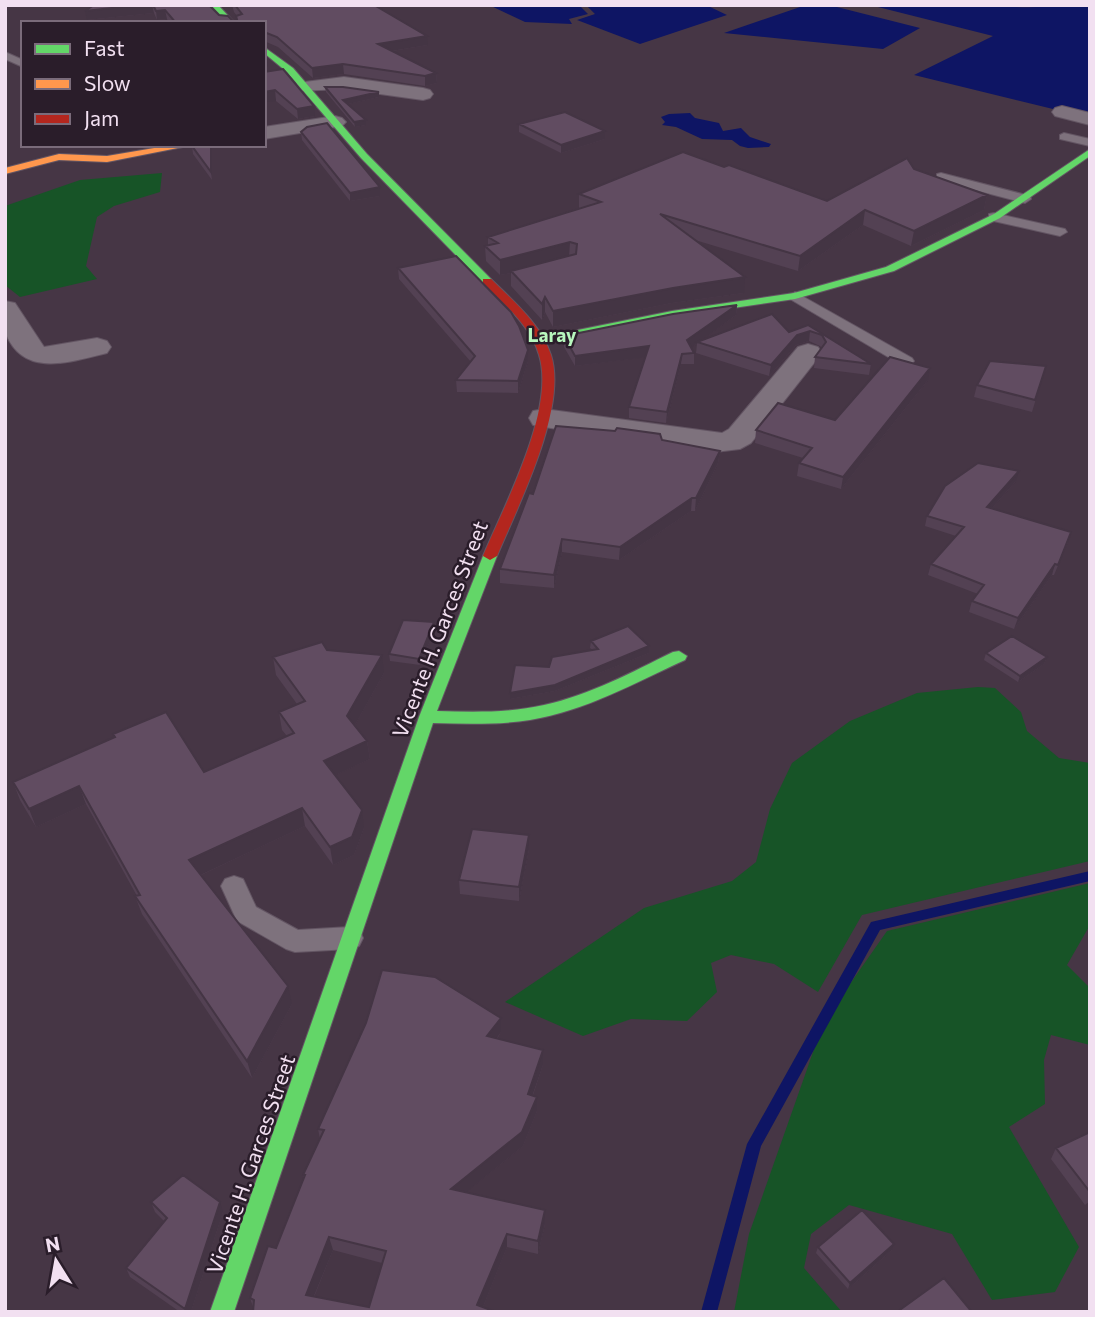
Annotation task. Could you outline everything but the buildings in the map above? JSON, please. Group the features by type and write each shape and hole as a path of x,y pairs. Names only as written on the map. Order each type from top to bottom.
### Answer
{"street":[{"path":"214,5 230,21"},
{"name":"Vicente H. Garces Street","path":"222,1312 427,717 544,418 549,372 538,341 524,318 335,122 290,70 266,51"},
{"path":"266,75 290,70"},
{"path":"304,87 344,83 423,94"},
{"path":"1062,113 1090,119"},
{"path":"266,134 335,122"},
{"path":"5,171 59,157 107,159 177,147"},
{"path":"538,341 672,314 795,296 890,269 1025,199 1090,152"},
{"path":"5,309 31,351 40,356 97,347"},
{"path":"544,418 715,443 729,442 740,436 808,353"},
{"path":"427,717 488,719 545,711 587,698 679,656"}],"lane":[{"path":"5,55 21,63"},
{"path":"1064,136 1090,143"},
{"path":"941,177 1025,199"},
{"path":"994,217 1060,232"},
{"path":"490,285 509,280"},
{"path":"795,296 906,361"},
{"path":"234,886 246,914 295,941 350,938"}],"green space":[{"path":"162,173 160,192 114,206 97,217 86,266 97,279 20,297 5,285 5,206 80,180"},
{"path":"995,688 1021,712 1027,731 1059,758 1090,763 1090,861 862,915 818,992 774,964 731,955 711,963 717,992 687,1021 631,1019 583,1036 505,1002 644,908 732,881 756,862 770,809 792,763 850,721 917,693"},
{"path":"1090,883 1090,925 1067,965 1090,988 1090,1045 1051,1035 1044,1060 1045,1104 1009,1127 1079,1247 1055,1292 992,1300 952,1234 849,1205 811,1234 804,1268 842,1312 734,1312 749,1234 824,1021 887,931"}],"shaded area":[{"path":"489,5 579,5 588,14 569,19 572,24 525,22"},
{"path":"586,5 706,5 727,15 640,44 577,20 595,14"},
{"path":"806,5 829,5 920,28 883,49 724,33"},
{"path":"870,5 1090,5 1090,118 914,75 993,36"},
{"path":"690,113 695,118 719,123 723,131 741,128 750,137 771,144 769,147 748,148 732,140 702,139 676,127 662,125 665,122 661,117"}],"waterway":[{"path":"709,1312 754,1144 876,926 1090,876"}],"traffic: fast":[{"path":"214,5 230,21"},
{"path":"266,51 290,70 364,156 487,281"},
{"path":"538,341 672,314 795,296 890,269 997,216 1090,152"},
{"path":"222,1312 427,717 490,556"},
{"path":"427,717 501,717 545,711 596,694 679,656"}],"traffic: slow":[{"path":"5,171 59,157 107,159 177,147"}],"traffic: jam":[{"path":"487,281 536,335 546,357 549,378 540,429 531,457 490,556"}],"district":[{"name":"Laray","path":"552,334"}]}
